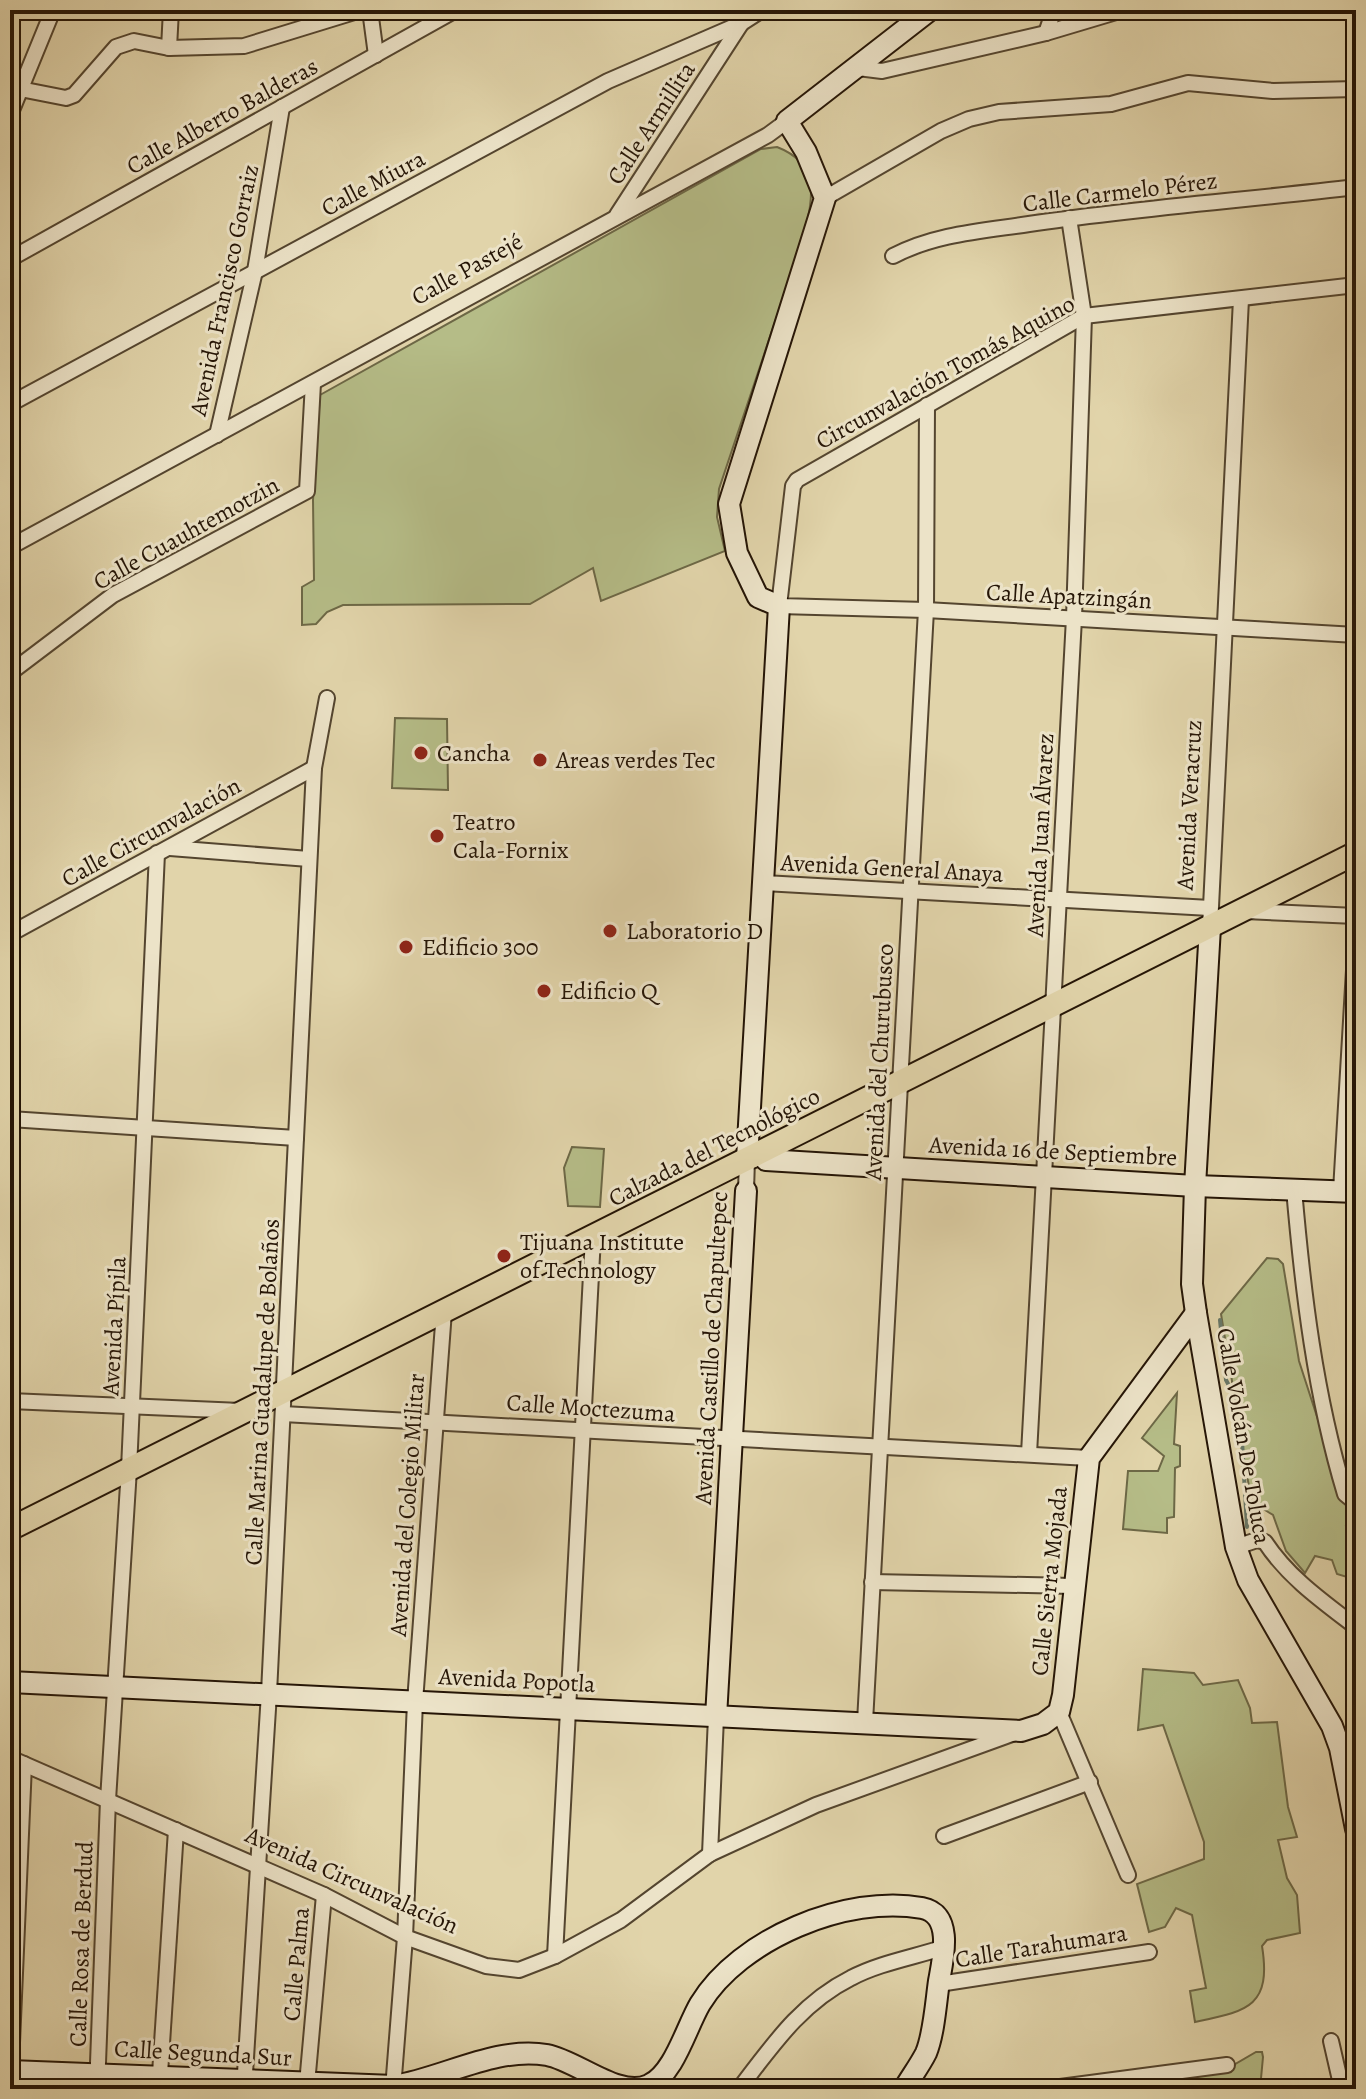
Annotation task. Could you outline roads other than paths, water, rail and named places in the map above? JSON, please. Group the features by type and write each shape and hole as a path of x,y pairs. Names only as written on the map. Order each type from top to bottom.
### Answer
{"main road":[{"name":"Calzada del Tecnológico","path":"10,1529 593,1237 757,1160 1052,1006 1210,917 1242,911 1356,853"}],"street":[{"path":"10,115 16,88 53,10"},
{"path":"169,48 171,10"},
{"path":"16,88 60,98 74,95 116,47 134,41 169,48 244,46 361,10"},
{"path":"370,10 376,55"},
{"name":"Calle Alberto Balderas","path":"10,259 456,10"},
{"name":"Calle Miura","path":"10,404 608,81 762,10"},
{"name":"Calle Pastejé","path":"10,547 768,135 930,10"},
{"path":"1046,33 1054,10"},
{"path":"858,68 882,71 1046,33 1123,10"},
{"name":"Calle Armillita","path":"615,218 746,17"},
{"path":"825,198 941,131 969,119 999,112 1111,104 1188,83 1273,91 1356,89"},
{"name":"Avenida Francisco Gorraiz","path":"217,435 255,271 282,107"},
{"path":"779,606 758,597 737,553 729,504 825,198 806,152 787,121"},
{"name":"Calle Carmelo Pérez","path":"893,256 941,237 1069,218 1356,187"},
{"name":"Avenida Juan Álvarez","path":"1029,1454 1074,618 1084,316 1069,218"},
{"name":"Circunvalación Tomás Aquino","path":"797,480 1084,316 1356,285"},
{"name":"Avenida Veracruz","path":"1196,1313 1192,1284 1195,1186 1241,299"},
{"name":"Calle Cuauhtemotzin","path":"10,673 113,595 307,491 313,383"},
{"name":"Avenida del Churubusco","path":"865,1722 926,610 927,405"},
{"name":"Avenida Castillo de Chapultepec","path":"710,1854 746,1191 757,1160 764,883 779,606 793,486 797,480"},
{"name":"Calle Apatzingán","path":"779,606 926,610 1356,635"},
{"name":"Calle Marina Guadalupe de Bolaños","path":"244,2085 269,1693 314,768 327,698"},
{"name":"Calle Circunvalación","path":"11,934 314,768"},
{"path":"163,850 309,859"},
{"name":"Avenida Pípila","path":"108,1800 163,850"},
{"name":"Avenida General Anaya","path":"764,883 1059,899 1210,917"},
{"path":"1242,911 1356,916"},
{"path":"10,974 11,934"},
{"path":"1348,1192 1356,936"},
{"path":"10,1119 296,1138"},
{"name":"Avenida 16 de Septiembre","path":"757,1160 1348,1192"},
{"path":"1294,1189 1312,1359 1345,1494 1356,1503"},
{"path":"555,1956 593,1237"},
{"name":"Avenida del Colegio Militar","path":"393,2088 405,1937 415,1702 444,1311"},
{"name":"Calle Sierra Mojada","path":"1128,1875 1059,1712 1073,1586 1089,1458 1196,1313"},
{"name":"Calle Volcán De Toluca","path":"1196,1313 1236,1547 1248,1580 1332,1726 1340,1748 1356,1829"},
{"path":"10,1401 246,1411"},
{"name":"Calle Moctezuma","path":"283,1414 1089,1458"},
{"path":"1236,1547 1257,1540 1265,1542 1277,1561 1356,1627"},
{"path":"872,1582 1073,1586"},
{"name":"Avenida Popotla","path":"10,1682 1021,1731"},
{"name":"Avenida Circunvalación","path":"17,1761 324,1895 405,1937 496,1969 519,1970 555,1956 621,1920 710,1854 816,1805 1043,1724 1059,1712"},
{"path":"10,2089 17,1761"},
{"path":"944,1836 1090,1782"},
{"name":"Calle Rosa de Berdud","path":"97,2082 108,1800"},
{"path":"159,2083 176,1830"},
{"name":"Calle Palma","path":"307,2084 324,1895"},
{"name":"Calle Segunda Sur","path":"10,2071 97,2082 393,2088 491,2059 533,2054 563,2060 618,2085 642,2088 663,2075 700,2004 722,1975 754,1950 799,1926 888,1904 926,1908 936,1914 945,1947"},
{"path":"739,2089 785,2027 825,1994 853,1977 945,1947 926,2052 904,2089"},
{"name":"Calle Tarahumara","path":"939,1984 1149,1952"},
{"path":"1331,2041 1342,2089"},
{"path":"1045,2089 1227,2065"}],"waterway":[{"path":"1220,1320 1226,1380 1240,1406 1247,1527"}],"place":[{"name":"Cancha","path":"421,753"},
{"name":"Areas verdes Tec","path":"540,760"},
{"name":"Teatro Cala-Fornix","path":"437,836"},
{"name":"Laboratorio D","path":"610,931"},
{"name":"Edificio 300","path":"406,947"},
{"name":"Edificio Q","path":"544,991"},
{"name":"Tijuana Institute of Technology","path":"504,1256"}]}
